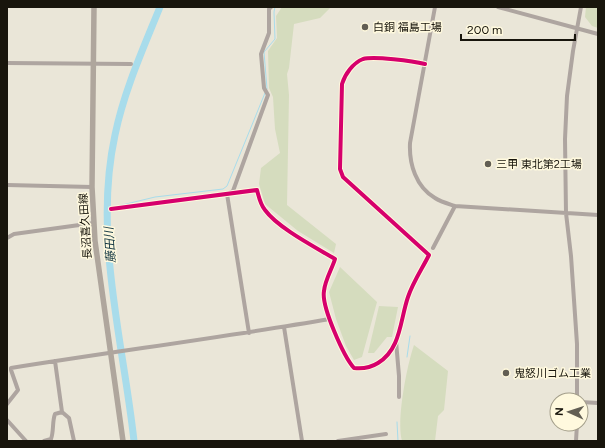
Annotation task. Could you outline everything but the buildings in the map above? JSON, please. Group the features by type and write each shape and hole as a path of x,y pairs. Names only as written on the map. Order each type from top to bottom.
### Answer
{"main road":[{"name":"長沼喜久田線","path":"94,7 92,187 96,256 112,353 123,441"}],"street":[{"path":"228,194 233,191 268,95 264,88 261,54 269,33 269,9 271,7"},
{"path":"435,7 409,154 415,175 426,191 434,198 456,206 598,215"},
{"path":"498,7 598,34"},
{"path":"577,392 576,327 566,213 565,139 567,96 581,7"},
{"path":"111,209 257,190 264,210 274,220 335,259 324,290 323,298 330,320 347,358 354,368 365,369 373,366 390,353 402,325 408,297 429,255 344,177 340,169 342,84 351,68 357,62 368,58 412,61 425,64"},
{"path":"7,63 131,64"},
{"path":"7,185 92,187"},
{"path":"228,194 249,333"},
{"path":"433,248 456,206"},
{"path":"7,237 14,234 94,222"},
{"path":"7,404 18,390 10,370 12,368 330,320"},
{"path":"284,327 302,441"},
{"path":"396,340 399,397"},
{"path":"54,361 62,412 69,418 74,441"},
{"path":"44,441 51,439 55,414 62,412"},
{"path":"7,420 26,441"},
{"path":"338,441 386,434"}],"green space":[{"path":"282,7 331,7 320,18 294,24 287,74 289,95 287,205 336,244 334,253 298,231 265,204 259,184 261,168 280,153 275,129 273,97 269,88 268,51 277,38 276,16"},
{"path":"586,7 598,7 598,28 592,26 585,17"},
{"path":"340,267 377,302 362,357 354,360 346,346 336,319 329,292"},
{"path":"379,306 398,307 392,337 387,337 374,353 368,353"},
{"path":"414,345 448,371 444,410 438,416 435,441 402,441 400,420 401,407 408,366"}],"waterway":[{"name":"藤田川","path":"134,441 117,326 108,250 107,211 109,173 115,135 123,102 134,70 160,7"},
{"path":"267,89 264,52 275,39 275,7"},
{"path":"118,206 155,197 223,189 227,186 265,93"},
{"path":"407,357 410,336"},
{"path":"397,422 398,441"}],"cycle path":[{"path":"111,209 257,190 262,205 271,217 297,237 335,259 324,291 326,308 339,343 354,368 372,366 386,357 391,350 399,333 410,291 429,255 343,177 340,169 342,84 350,69 363,59 384,58 425,64"}],"place":[{"name":"白銅 福島工場","path":"365,27"},
{"name":"三甲 東北第2工場","path":"488,164"},
{"name":"鬼怒川ゴム工業","path":"506,373"}]}
